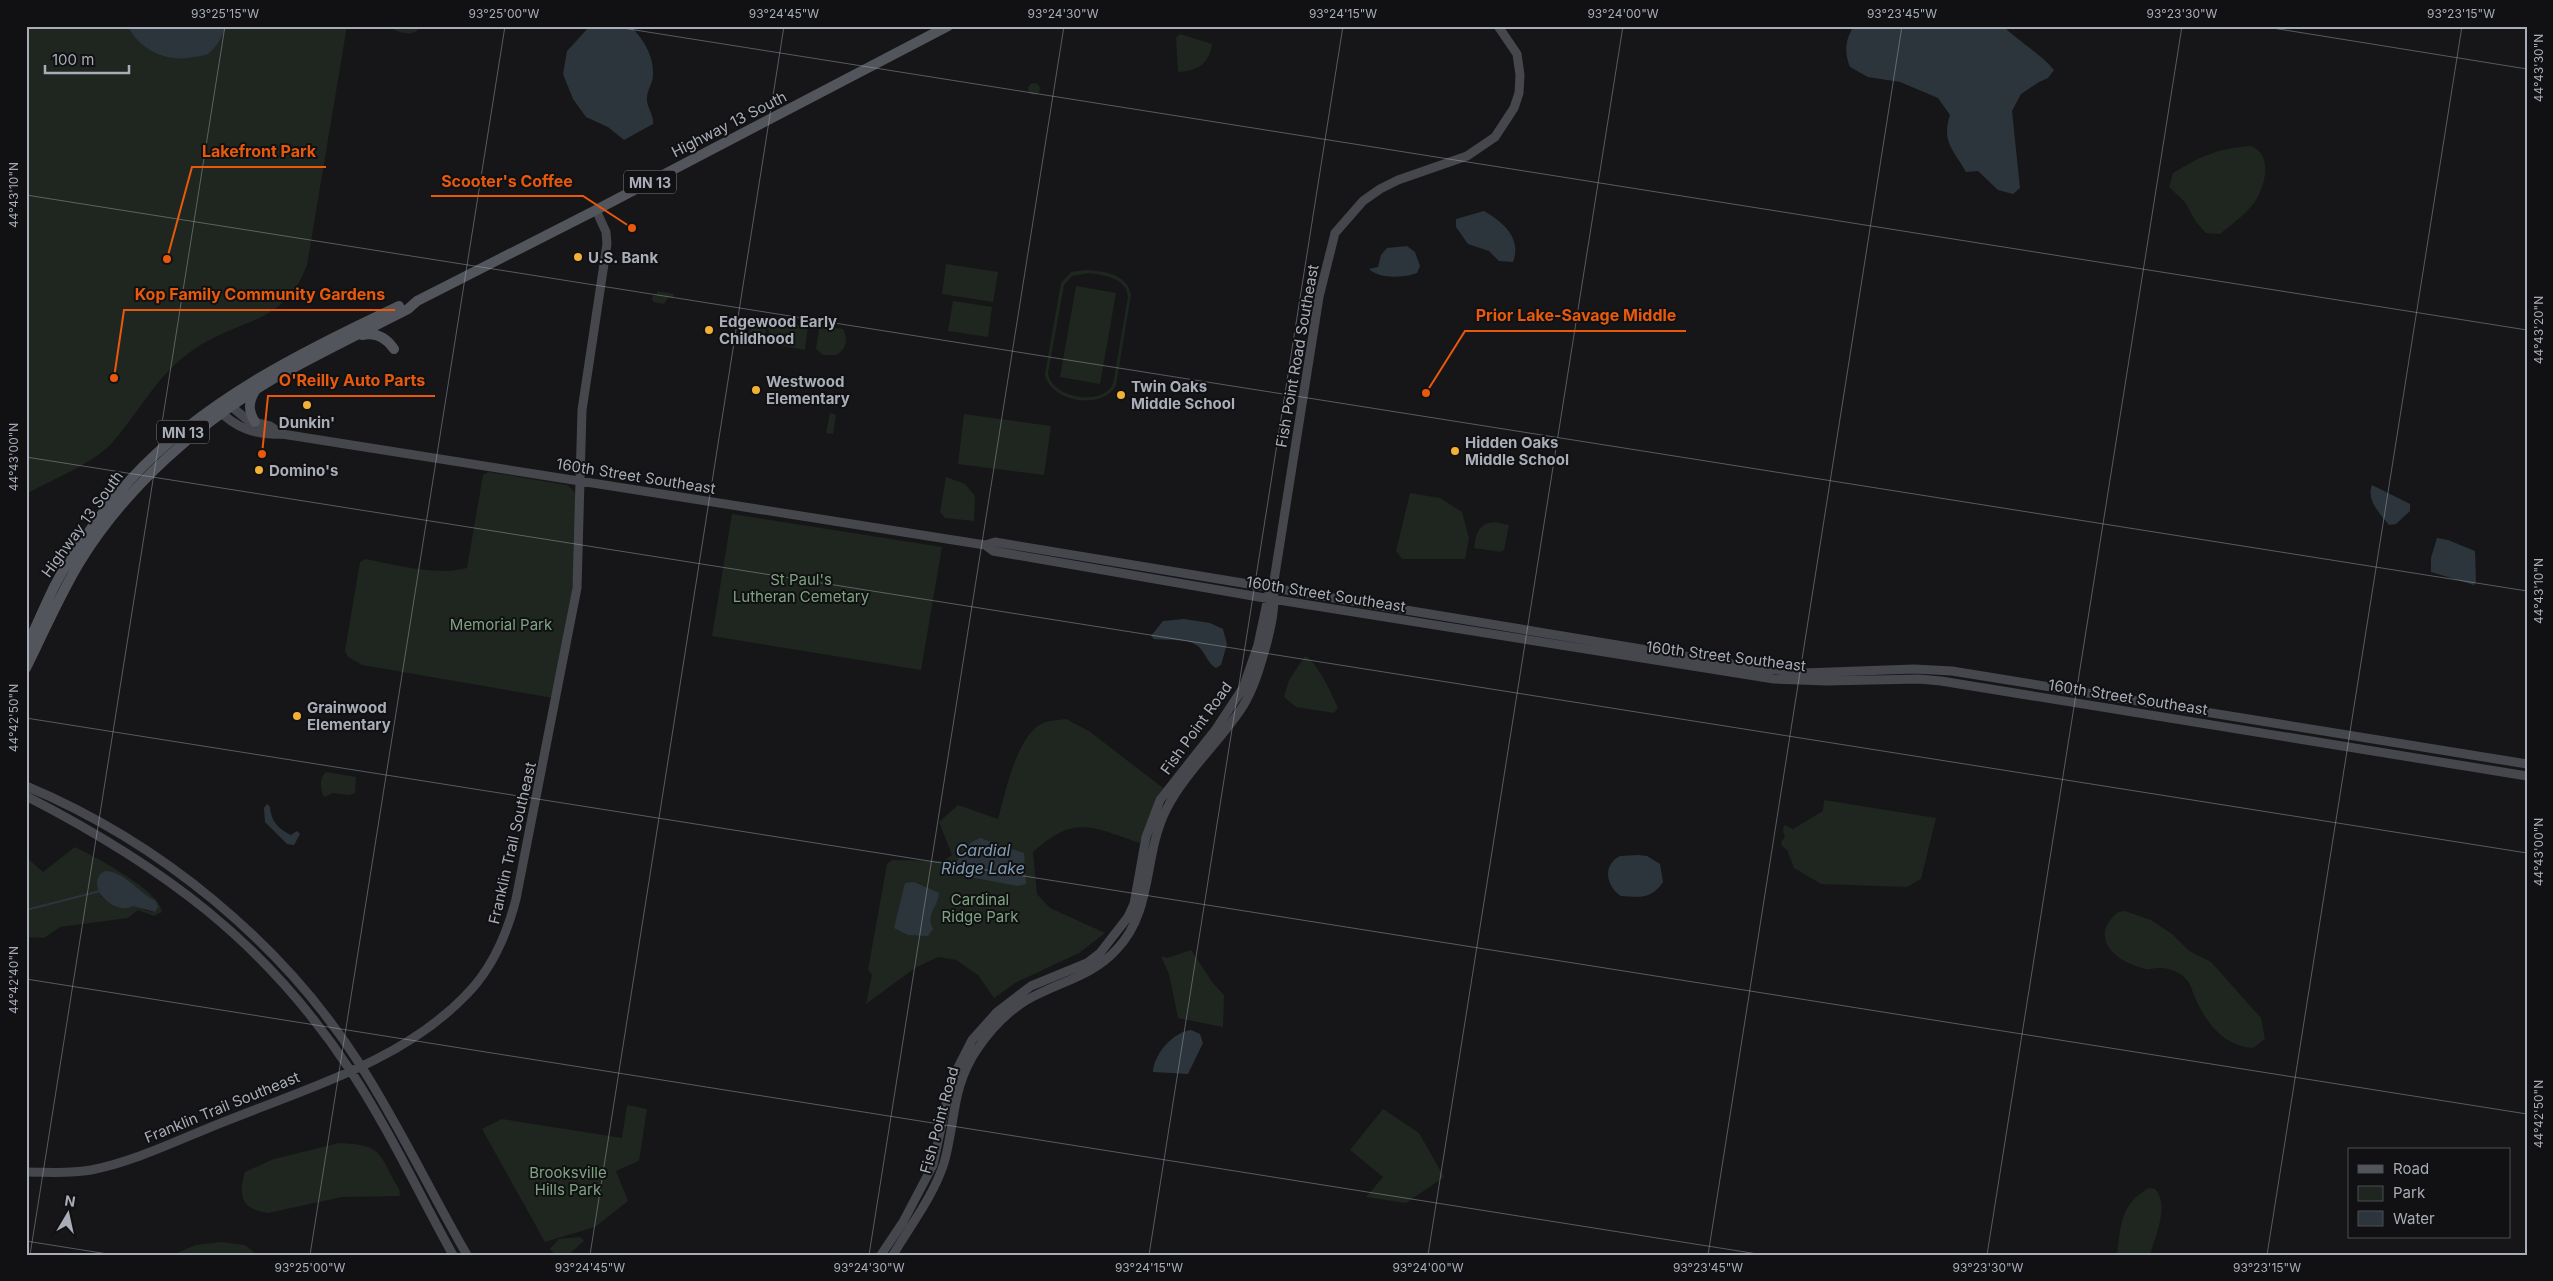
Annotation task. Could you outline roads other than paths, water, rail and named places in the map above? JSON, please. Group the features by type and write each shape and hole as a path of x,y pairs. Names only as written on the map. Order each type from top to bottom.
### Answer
{"main road":[{"name":"Highway 13 South","path":"228,404 408,309 417,301 596,210 948,26"},
{"name":"Highway 13 South","path":"26,647 56,584 94,527 130,480 176,438 282,365 406,303 417,301"},
{"path":"356,336 378,335 389,342 394,348"},
{"path":"255,422 249,408 251,398 256,390"},
{"name":"Highway 13 South","path":"26,668 64,589 102,531 164,461 219,410"}],"street":[{"name":"Fish Point Road Southeast","path":"1273,587 1319,297 1335,233 1363,201 1380,189 1398,180 1466,156 1495,136 1514,108 1519,93 1520,75 1516,54 1498,26"},
{"name":"Franklin Trail Southeast","path":"26,1172 78,1171 121,1161 351,1071 391,1051 426,1029 466,995 500,946 510,922 549,736 577,588 582,410 607,244 606,232 596,210"},
{"name":"160th Street Southeast","path":"228,404 255,422 270,426 282,434"},
{"name":"160th Street Southeast","path":"219,410 245,430 268,435 282,434 985,545 995,542 1775,670 1803,673 1914,669 1952,671 2527,764"},
{"name":"160th Street Southeast","path":"985,545 993,551 1271,599 1774,679 1819,681 1918,679 1941,681 2527,776"},
{"name":"Fish Point Road","path":"893,1255 934,1185 943,1165 955,1101 967,1065 978,1048 998,1023 1027,1000 1102,964 1126,941 1142,911 1155,843 1166,811 1243,706 1260,666 1273,587"},
{"name":"Fish Point Road","path":"881,1255 907,1214 933,1165 946,1098 960,1061 972,1040 996,1012 1031,986 1087,963 1100,953 1128,917 1134,904 1146,837 1160,800 1216,729 1243,688 1271,599"},
{"path":"26,786 75,807 163,863 238,922 306,991 361,1066 467,1255"},
{"path":"26,796 140,860 230,929 281,979 351,1071 453,1255"}],"water":[{"path":"128,26 226,26 215,48 209,53 174,58 155,53 147,48 139,42"},
{"path":"590,26 630,26 639,36 650,54 653,78 647,95 647,101 653,124 624,140 608,127 586,117 573,99 563,74 567,51"},
{"path":"1854,26 2003,26 2048,64 2054,70 2048,78 2021,94 2012,111 2020,188 2013,194 1998,190 1978,171 1966,172 1950,145 1947,132 1950,115 1938,98 1900,82 1868,77 1850,67 1846,46"},
{"path":"1484,211 1498,220 1513,238 1515,253 1513,262 1499,261 1489,251 1468,244 1456,227 1456,219"},
{"path":"1407,246 1415,252 1420,266 1417,273 1392,277 1379,275 1369,269 1378,267 1381,255 1387,248"},
{"path":"2372,485 2410,504 2410,511 2396,524 2389,525 2372,501"},
{"path":"2437,538 2448,540 2475,551 2476,581 2474,585 2431,572 2431,558"},
{"path":"1184,619 1210,623 1223,629 1227,644 1221,665 1216,668 1213,666 1201,649 1193,643 1154,639 1151,636 1163,621"},
{"path":"267,804 270,807 274,820 282,830 291,835 297,831 300,834 294,845 287,844 265,822 264,808"},
{"name":"Cardial Ridge Lake","path":"980,838 1024,853 1026,884 1018,886 959,875 954,869 958,859 967,846"},
{"path":"1620,856 1647,856 1660,864 1663,882 1649,895 1639,897 1621,896 1609,881 1608,870 1610,865"},
{"path":"105,871 125,878 156,901 158,907 155,912 133,906 117,907 103,898 97,884 99,877"},
{"path":"914,882 939,893 930,919 933,929 928,936 908,935 894,928 905,883"},
{"path":"1191,1030 1200,1034 1203,1043 1188,1074 1153,1072 1157,1058 1171,1039"}],"waterway":[{"path":"26,910 100,891"}],"place":[{"name":"Scooter's Coffee","path":"632,228"},
{"name":"U.S. Bank","path":"578,257"},
{"name":"Lakefront Park","path":"167,259"},
{"name":"Edgewood Early Childhood","path":"709,330"},
{"name":"Kop Family Community Gardens","path":"114,378"},
{"name":"Westwood Elementary","path":"756,390"},
{"name":"Prior Lake-Savage Middle","path":"1426,393"},
{"name":"Twin Oaks Middle School","path":"1121,395"},
{"name":"Dunkin'","path":"307,405"},
{"name":"Hidden Oaks Middle School","path":"1455,451"},
{"name":"O'Reilly Auto Parts","path":"262,454"},
{"name":"Domino's","path":"259,470"},
{"name":"Grainwood Elementary","path":"297,716"}],"park label":[{"name":"St Paul's Lutheran Cemetary","path":"801,588"},
{"name":"Memorial Park","path":"501,624"},
{"name":"Cardinal Ridge Park","path":"980,908"},
{"name":"Brooksville Hills Park","path":"568,1180"}]}
